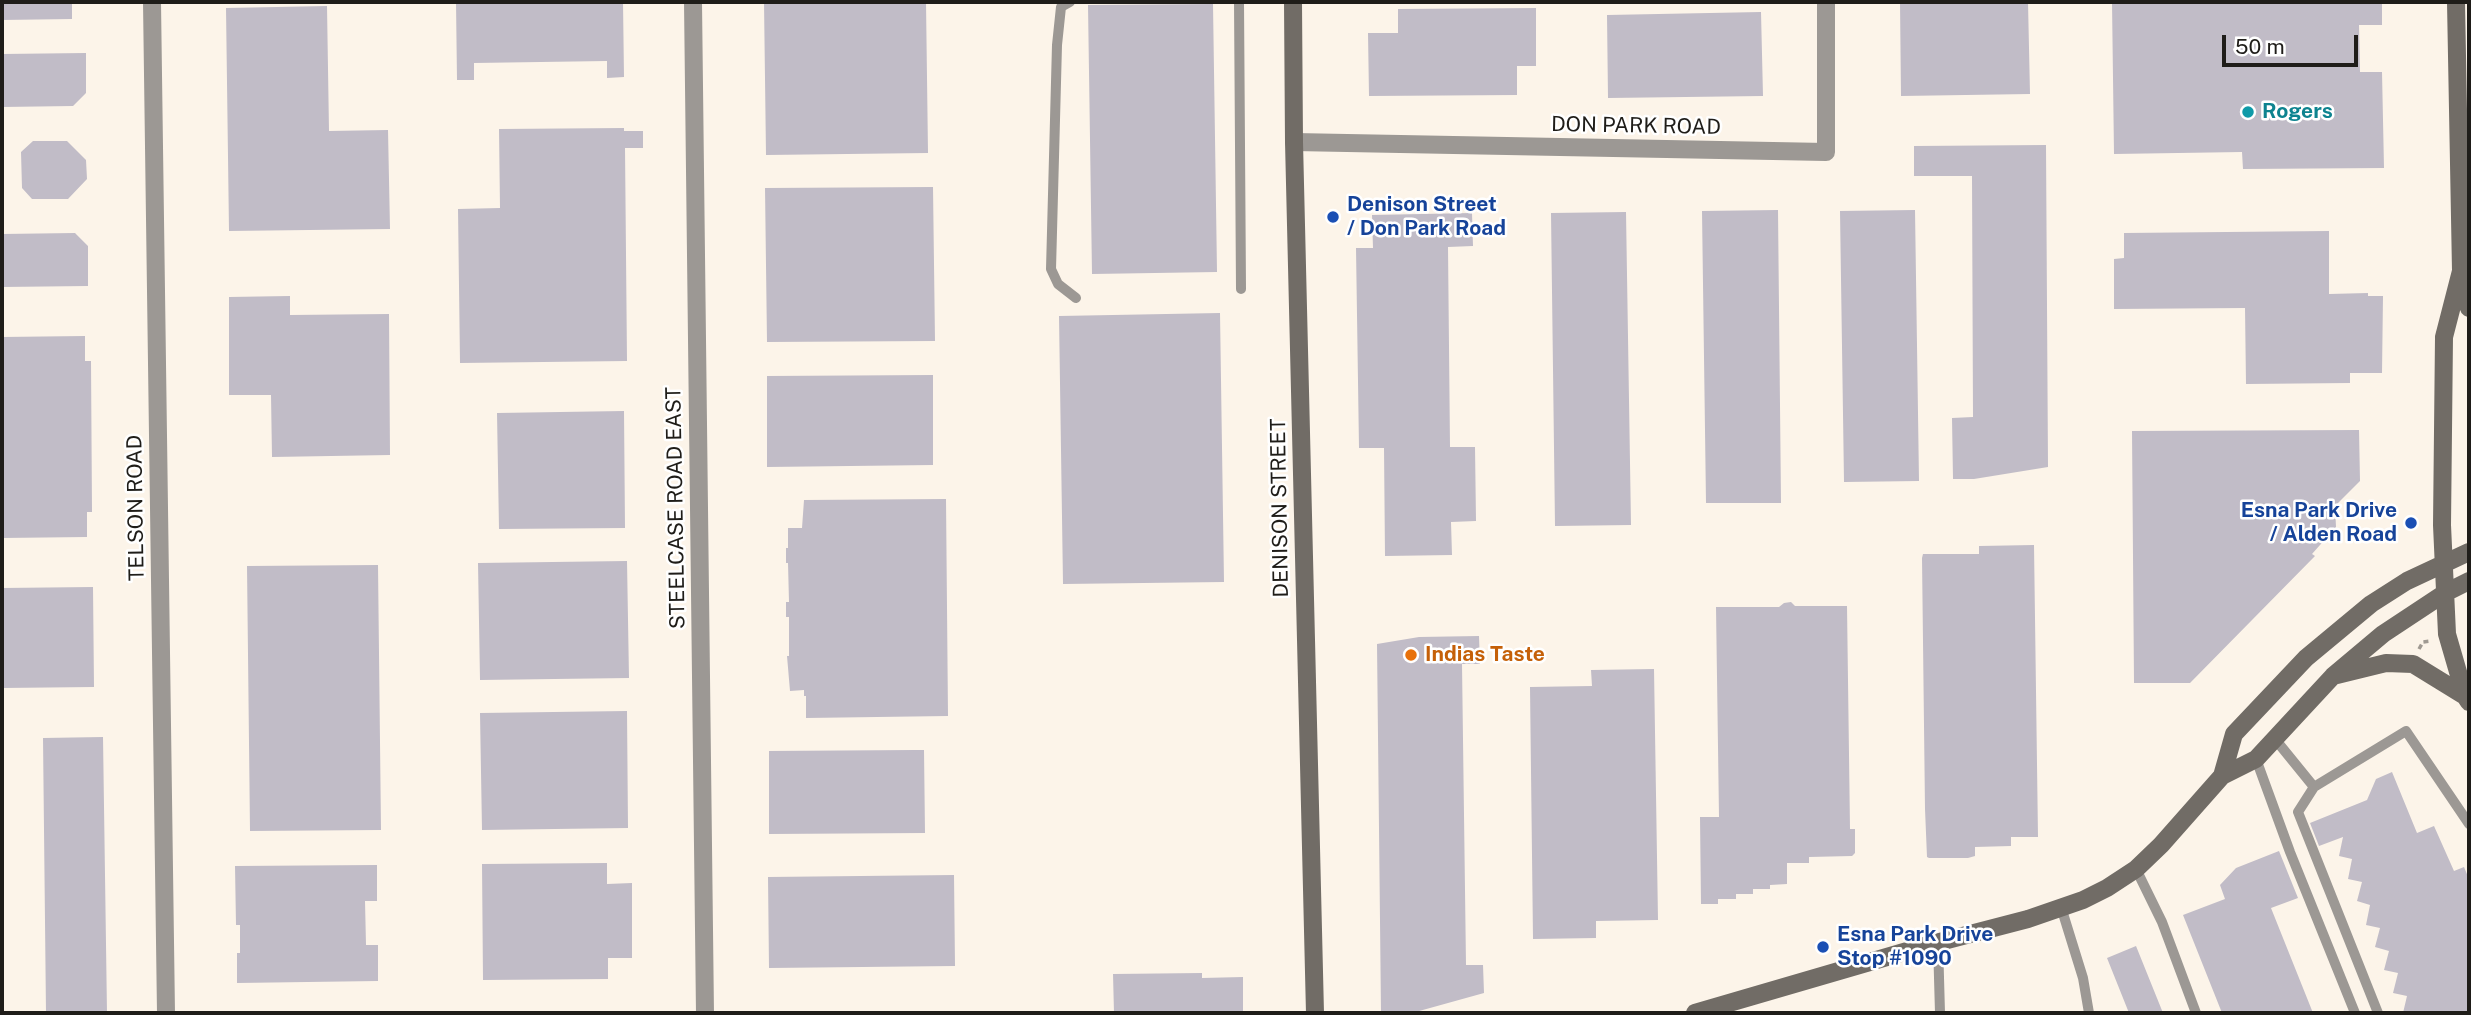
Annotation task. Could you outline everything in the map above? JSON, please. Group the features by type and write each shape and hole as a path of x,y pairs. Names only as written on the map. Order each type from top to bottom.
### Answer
{"street":[{"name":"TELSON ROAD","path":"152,2 166,1013"},
{"name":"STEELCASE ROAD EAST","path":"693,2 705,1013"},
{"name":"DENISON STREET","path":"1293,2 1315,1013"},
{"name":"DON PARK ROAD","path":"1294,142 1826,152 1826,2"},
{"path":"2456,2 2461,271 2469,308"},
{"path":"2461,271 2444,337 2444,563 2447,634 2467,699"},
{"path":"2222,776 2234,734 2306,658 2371,604 2407,581 2469,552"},
{"path":"1695,1013 1938,942 2028,919 2107,888 2136,869 2161,845 2222,776 2256,759 2333,676 2383,634 2445,593 2469,581"},
{"path":"2333,676 2386,663 2413,664 2467,699"}],"lane":[{"path":"1070,2 1062,7 1057,45 1051,269 1058,284 1076,298"},
{"path":"1239,2 1241,289"},
{"path":"2378,1013 2298,812 2314,787 2406,731 2469,824"},
{"path":"2275,739 2314,787"},
{"path":"2256,759 2355,1013"},
{"path":"2136,869 2161,922 2196,1013"},
{"path":"2061,907 2083,978 2089,1013"},
{"path":"1938,942 1940,1013"}],"path":[{"path":"2416,634 2423,642"},
{"path":"2423,642 2433,641"},
{"path":"2419,649 2423,642"}],"building":[{"path":"2,2 72,2 72,19 2,20"},
{"path":"456,2 623,2 624,77 607,78 607,61 474,63 474,80 457,80"},
{"path":"764,2 926,2 928,153 766,155"},
{"path":"1900,2 2028,2 2030,94 1901,96"},
{"name":"Rogers","path":"2112,2 2382,2 2382,25 2359,25 2360,72 2382,72 2384,168 2243,169 2242,152 2114,154"},
{"path":"1213,4 1217,272 1092,274 1088,5"},
{"path":"327,6 329,131 388,130 390,229 229,231 226,8"},
{"path":"1536,8 1536,66 1517,66 1517,95 1369,96 1368,33 1398,33 1398,9"},
{"path":"1761,12 1763,96 1608,98 1607,15"},
{"path":"86,53 86,93 73,106 2,107 2,54"},
{"path":"624,128 624,131 643,131 643,148 625,148 627,361 460,363 458,209 500,208 499,129"},
{"path":"33,141 67,141 86,160 87,179 68,199 32,199 22,188 21,152"},
{"path":"2046,145 2048,467 1974,479 1953,479 1952,418 1973,417 1972,176 1914,176 1914,146"},
{"path":"933,187 935,341 767,342 765,188"},
{"path":"1778,210 1781,503 1706,503 1702,211"},
{"path":"1915,210 1919,481 1844,482 1840,211"},
{"path":"1626,212 1631,525 1555,526 1551,213"},
{"path":"1472,213 1473,246 1448,247 1450,447 1475,447 1476,521 1451,522 1452,555 1385,556 1384,448 1359,448 1356,248 1373,248 1372,215"},
{"path":"2329,231 2329,294 2368,293 2368,296 2383,296 2382,373 2350,373 2350,383 2246,384 2245,308 2114,309 2114,259 2124,258 2124,233"},
{"path":"75,233 88,246 88,286 2,287 2,234"},
{"path":"290,296 290,315 389,314 390,455 272,457 271,395 229,395 229,297"},
{"path":"1220,313 1224,582 1063,584 1059,316"},
{"path":"85,336 85,361 91,361 92,512 87,512 87,537 2,538 2,337"},
{"path":"933,375 933,465 767,467 767,376"},
{"path":"624,411 625,528 499,529 497,413"},
{"path":"2359,430 2360,481 2335,506 2336,527 2312,554 2315,556 2190,683 2134,683 2132,431"},
{"path":"946,499 948,716 806,718 804,690 790,691 787,656 789,617 786,617 786,602 789,602 786,563 788,528 802,528 804,500"},
{"path":"2034,545 2038,837 2011,837 2011,846 1975,847 1975,856 1968,858 1929,858 1925,809 1923,554 1979,554 1979,546"},
{"path":"627,561 629,678 480,680 478,563"},
{"path":"378,565 381,830 250,831 247,566"},
{"path":"93,587 94,687 2,688 2,588"},
{"path":"1791,602 1795,606 1847,606 1850,829 1855,829 1855,853 1852,856 1809,857 1809,863 1787,863 1787,884 1770,885 1770,889 1753,889 1753,894 1736,894 1736,899 1718,899 1718,904 1701,904 1700,817 1719,817 1716,607 1779,607"},
{"path":"1479,636 1480,664 1462,664 1466,965 1483,965 1484,993 1412,1013 1381,1013 1377,644 1419,637"},
{"path":"1654,669 1658,920 1596,921 1596,938 1533,939 1530,687 1592,686 1591,670"},
{"path":"627,711 628,828 482,830 480,713"},
{"path":"103,737 107,1013 46,1013 43,738"},
{"path":"924,750 925,833 769,834 769,751"},
{"path":"2392,772 2417,833 2434,826 2454,871 2464,867 2469,879 2469,1013 2403,1013 2407,996 2393,993 2398,973 2384,970 2389,951 2375,947 2380,928 2366,925 2370,905 2357,901 2362,882 2348,879 2352,859 2339,856 2343,837 2319,846 2310,823 2367,800 2376,779"},
{"path":"2279,851 2298,898 2271,908 2313,1013 2222,1013 2183,915 2225,899 2220,885 2236,868"},
{"path":"607,863 607,884 632,883 632,958 608,958 608,979 483,980 482,864"},
{"path":"377,865 377,901 365,901 366,945 378,945 378,981 237,983 240,925 236,925 235,866"},
{"path":"954,875 955,966 769,968 768,877"},
{"path":"2136,946 2163,1013 2129,1013 2107,958"},
{"path":"1202,973 1202,978 1243,977 1243,1013 1114,1013 1113,974"}],"place":[{"name":"Rogers","path":"2248,112"},
{"name":"Denison Street / Don Park Road","path":"1333,217"},
{"name":"Esna Park Drive / Alden Road","path":"2411,523"},
{"name":"Indias Taste","path":"1411,655"},
{"name":"Esna Park Drive Stop #1090","path":"1823,947"}]}
